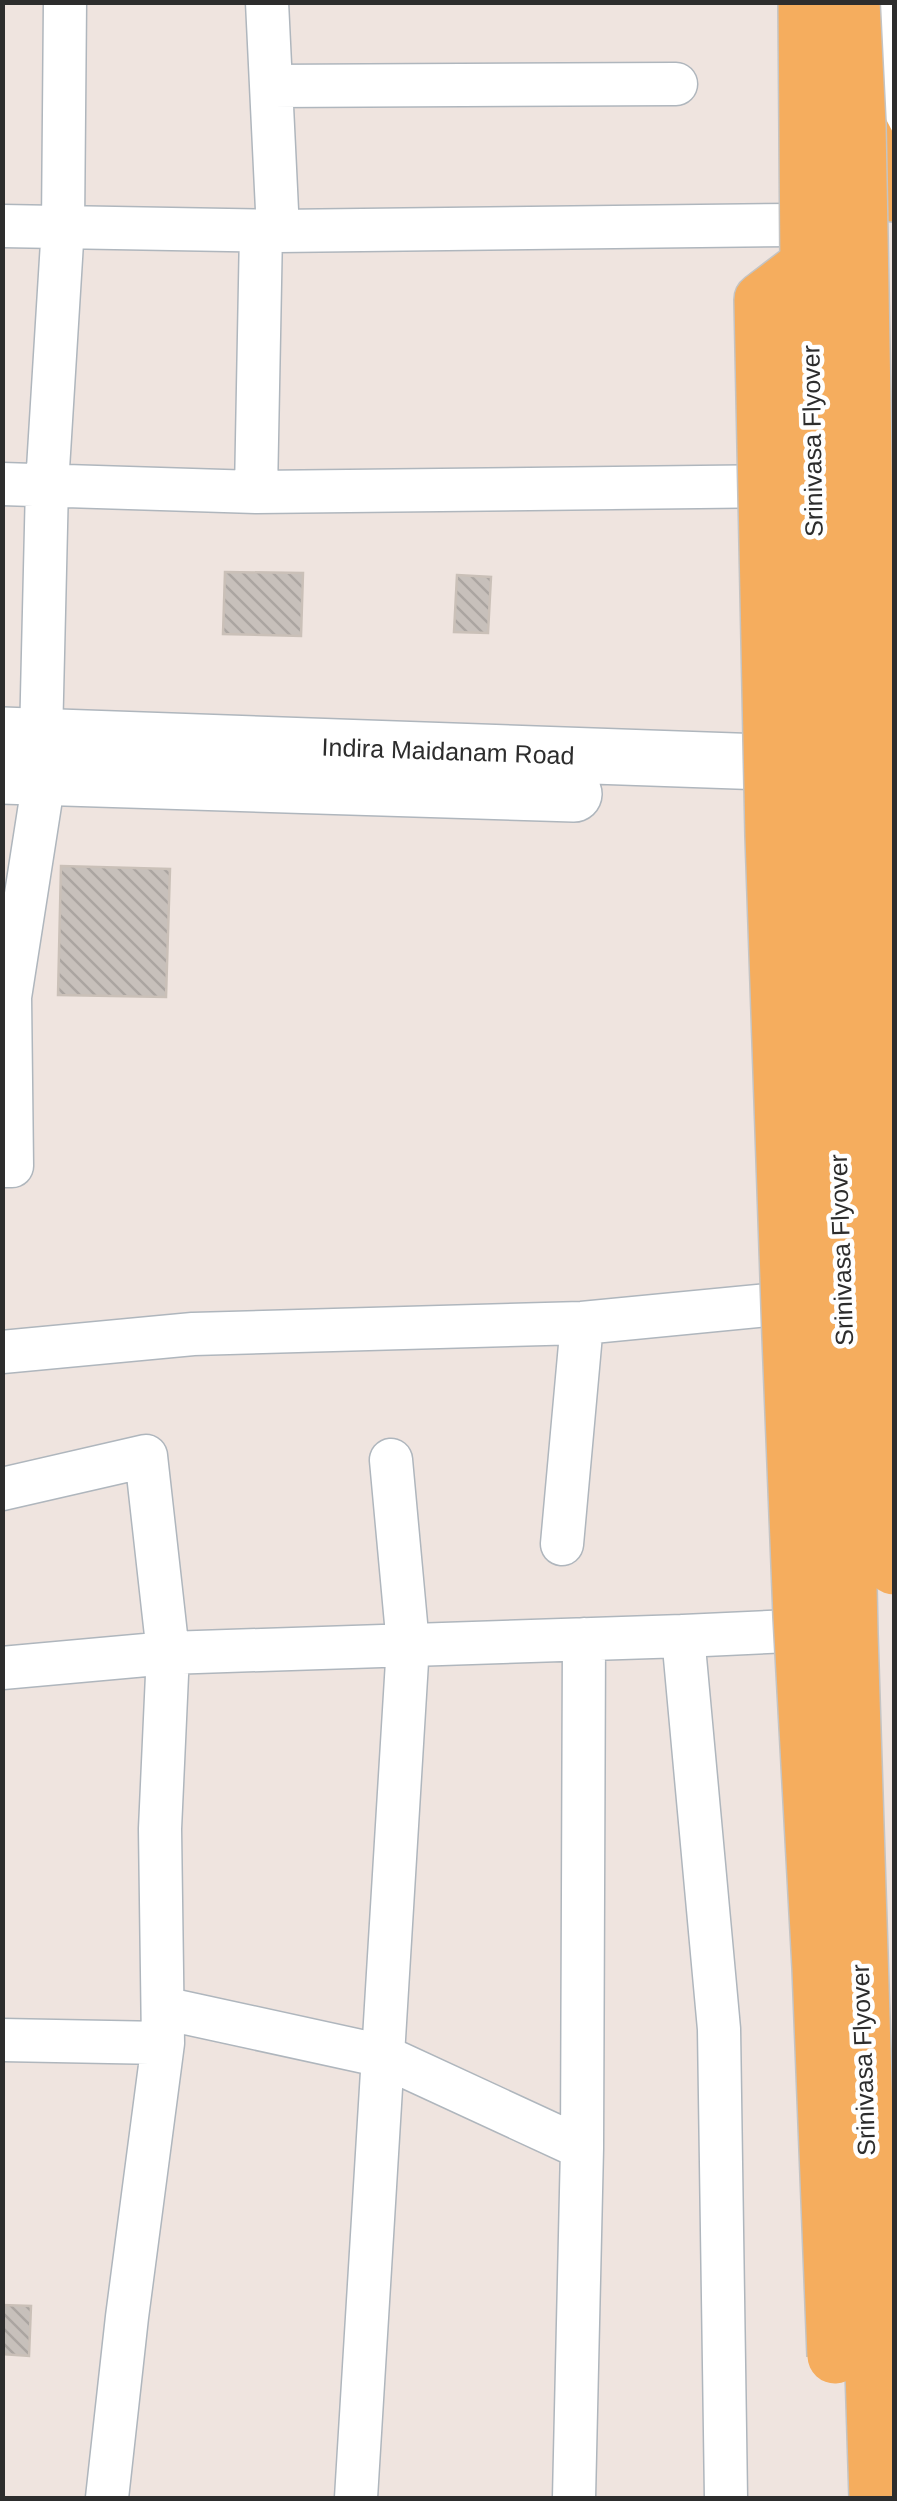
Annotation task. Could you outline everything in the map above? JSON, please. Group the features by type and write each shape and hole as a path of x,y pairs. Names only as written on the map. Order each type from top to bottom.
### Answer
{"main road":[{"name":"Srinivasa Flyover","path":"806,2 801,245 843,1300 878,2498"},
{"name":"Srinivasa Flyover","path":"852,2 876,119 865,548 894,1567"},
{"path":"876,119 894,194"},
{"path":"801,245 762,300 789,1318 840,2498"}],"street":[{"path":"2,1166 12,1166 6,997 22,757 47,486 62,226 65,2"},
{"path":"256,492 269,230 271,86 267,2"},
{"path":"786,2 801,245 793,486 798,782 835,1629 860,2498"},
{"path":"876,119 892,2"},
{"path":"271,86 676,84"},
{"path":"2,226 801,245"},
{"path":"2,484 256,492 793,486"},
{"name":"Indira Maidanam Road","path":"22,757 798,782 894,766"},
{"path":"798,782 894,803"},
{"path":"2,1352 193,1334 582,1324 820,1300"},
{"path":"562,1544 582,1324"},
{"path":"2,1489 146,1456 168,1653 160,1829 163,2026 107,2498"},
{"path":"356,2498 408,1645 391,1460"},
{"path":"2,1668 168,1653 835,1629"},
{"path":"683,1636 719,2029 726,2498"},
{"path":"574,2498 582,2148 584,1640"},
{"path":"2,2040 163,2026 383,2056 582,2148"}],"building":[{"path":"225,572 303,573 301,636 223,634"},
{"path":"457,575 491,577 488,633 454,632"},
{"path":"61,866 170,869 166,997 58,995"},
{"path":"2,2305 31,2306 29,2356 2,2354"}]}
